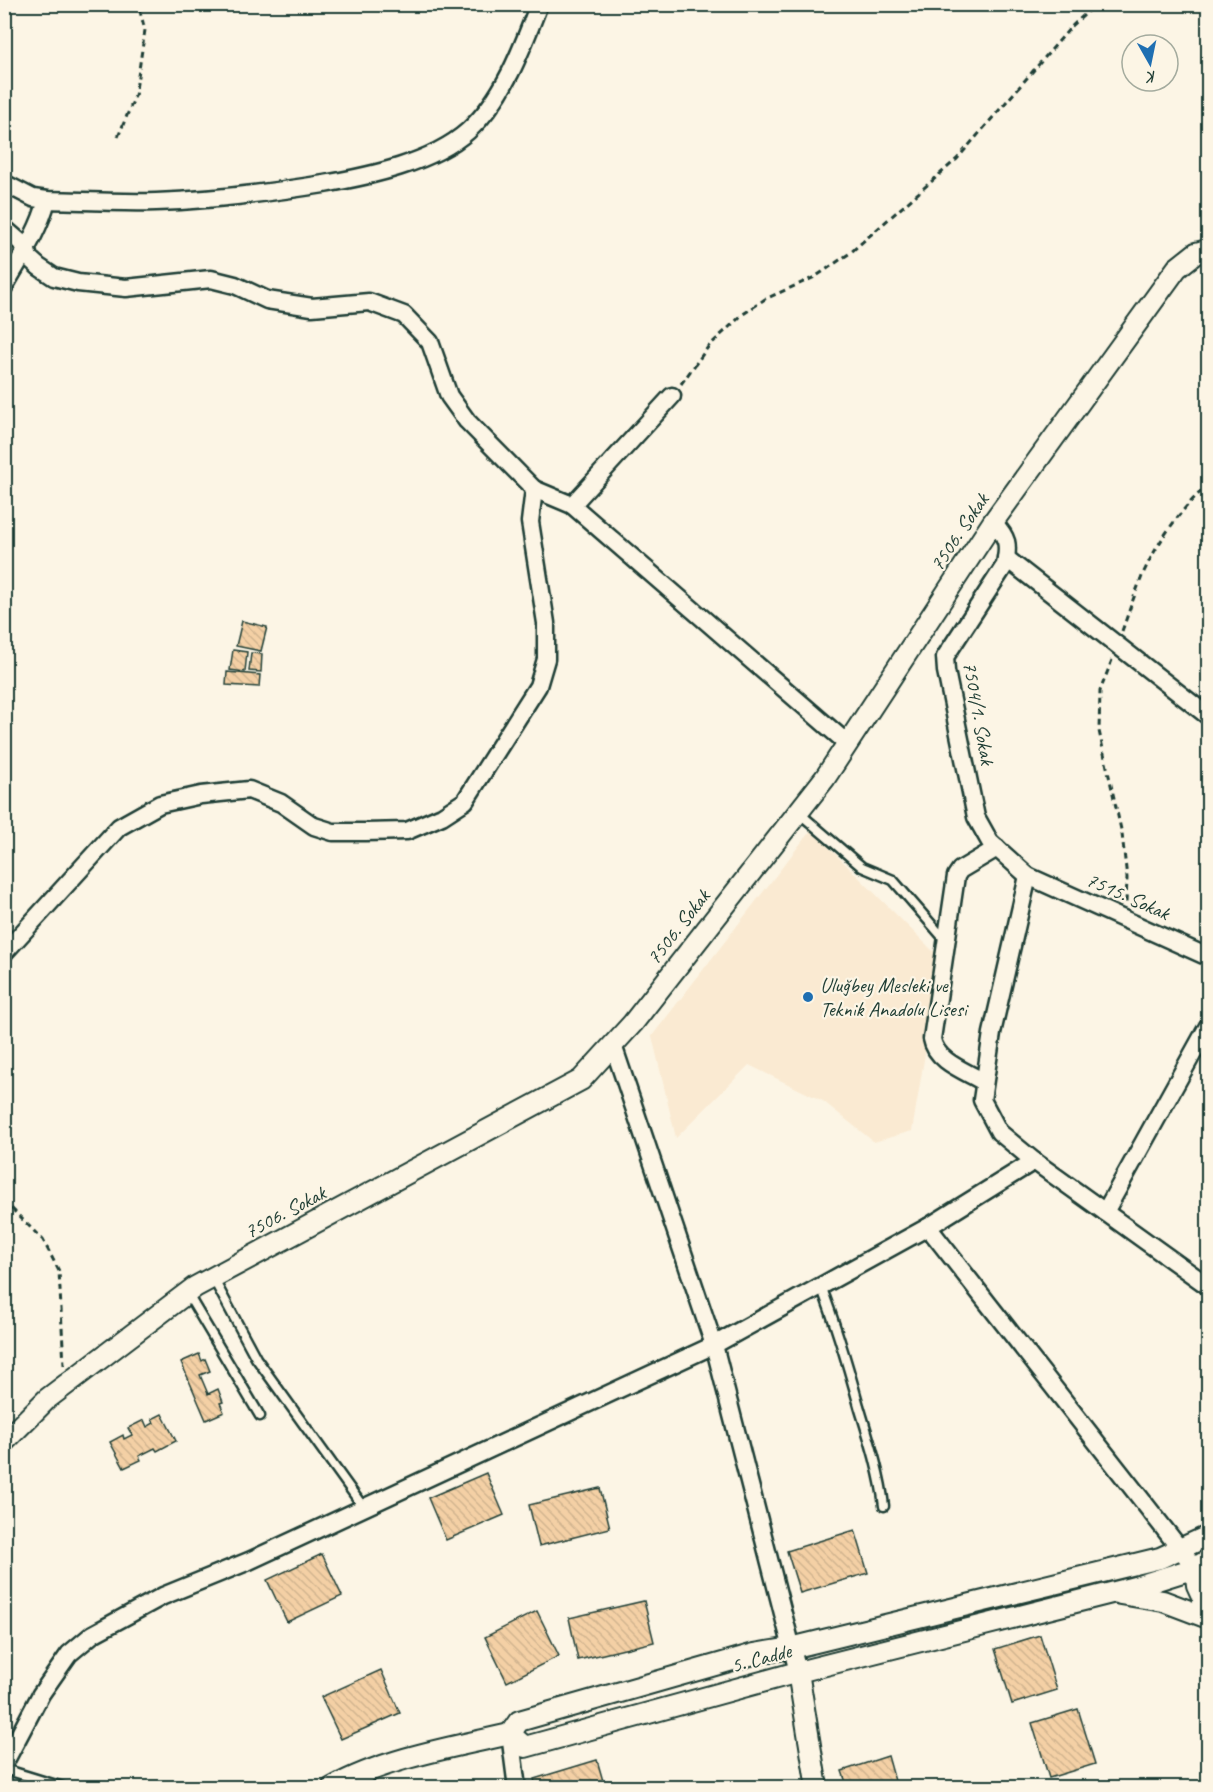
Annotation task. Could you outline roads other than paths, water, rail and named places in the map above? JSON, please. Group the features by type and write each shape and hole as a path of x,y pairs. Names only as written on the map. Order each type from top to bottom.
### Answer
{"street":[{"path":"4,183 33,198 46,200 154,202 255,195 367,177 404,165 433,153 466,132 485,113 506,82 539,4"},
{"path":"4,286 33,235 46,200"},
{"path":"4,228 33,235"},
{"path":"33,235 29,258 54,278 126,288 211,279 235,285 267,300 312,307 369,302 404,315 430,342 449,396 467,421 534,489 572,505 848,744"},
{"name":"7506. Sokak","path":"4,1442 47,1399 187,1293 580,1080 633,1023 825,778 993,522 1177,268 1196,253 1209,250"},
{"path":"572,505 672,396"},
{"path":"4,953 119,827 160,804 201,795 249,790 281,803 314,826 333,832 365,832 407,831 442,816 465,801 538,686 546,659 546,623 530,522 534,489"},
{"path":"993,522 1005,534 1008,550 1006,558 1209,716"},
{"name":"7504/1. Sokak","path":"1006,558 1005,565 945,657 976,817 990,842 1028,876"},
{"path":"984,1082 940,1055 933,1046 932,1039 956,876 960,870 997,848"},
{"path":"1028,876 992,1033 982,1100 999,1132 1034,1161 1209,1286"},
{"name":"7515. Sokak","path":"1028,876 1209,957"},
{"path":"1105,1212 1209,1026"},
{"path":"613,1046 714,1345 798,1672 817,1788"},
{"path":"4,1764 41,1694 69,1654 93,1634 163,1596 249,1561 714,1345 928,1227 1034,1161"},
{"path":"928,1227 1180,1549 1204,1568 1197,1586 1209,1609"},
{"path":"332,1788 353,1776 437,1750 510,1734 519,1721 754,1654 791,1648 1160,1558 1209,1536"},
{"name":"5. Cadde","path":"510,1734 525,1747 798,1672 1204,1568"},
{"path":"1112,1593 1163,1601 1209,1618"},
{"path":"510,1734 518,1788"}],"lane":[{"path":"798,812 862,867 893,880 946,942"},
{"path":"212,1278 256,1358 364,1508"},
{"path":"821,1286 835,1321 864,1422 880,1481 884,1506"},
{"path":"187,1293 260,1416"},
{"path":"4,1769 66,1788"}],"place":[{"name":"Uluğbey Mesleki ve Teknik Anadolu Lisesi","path":"808,997"}]}
